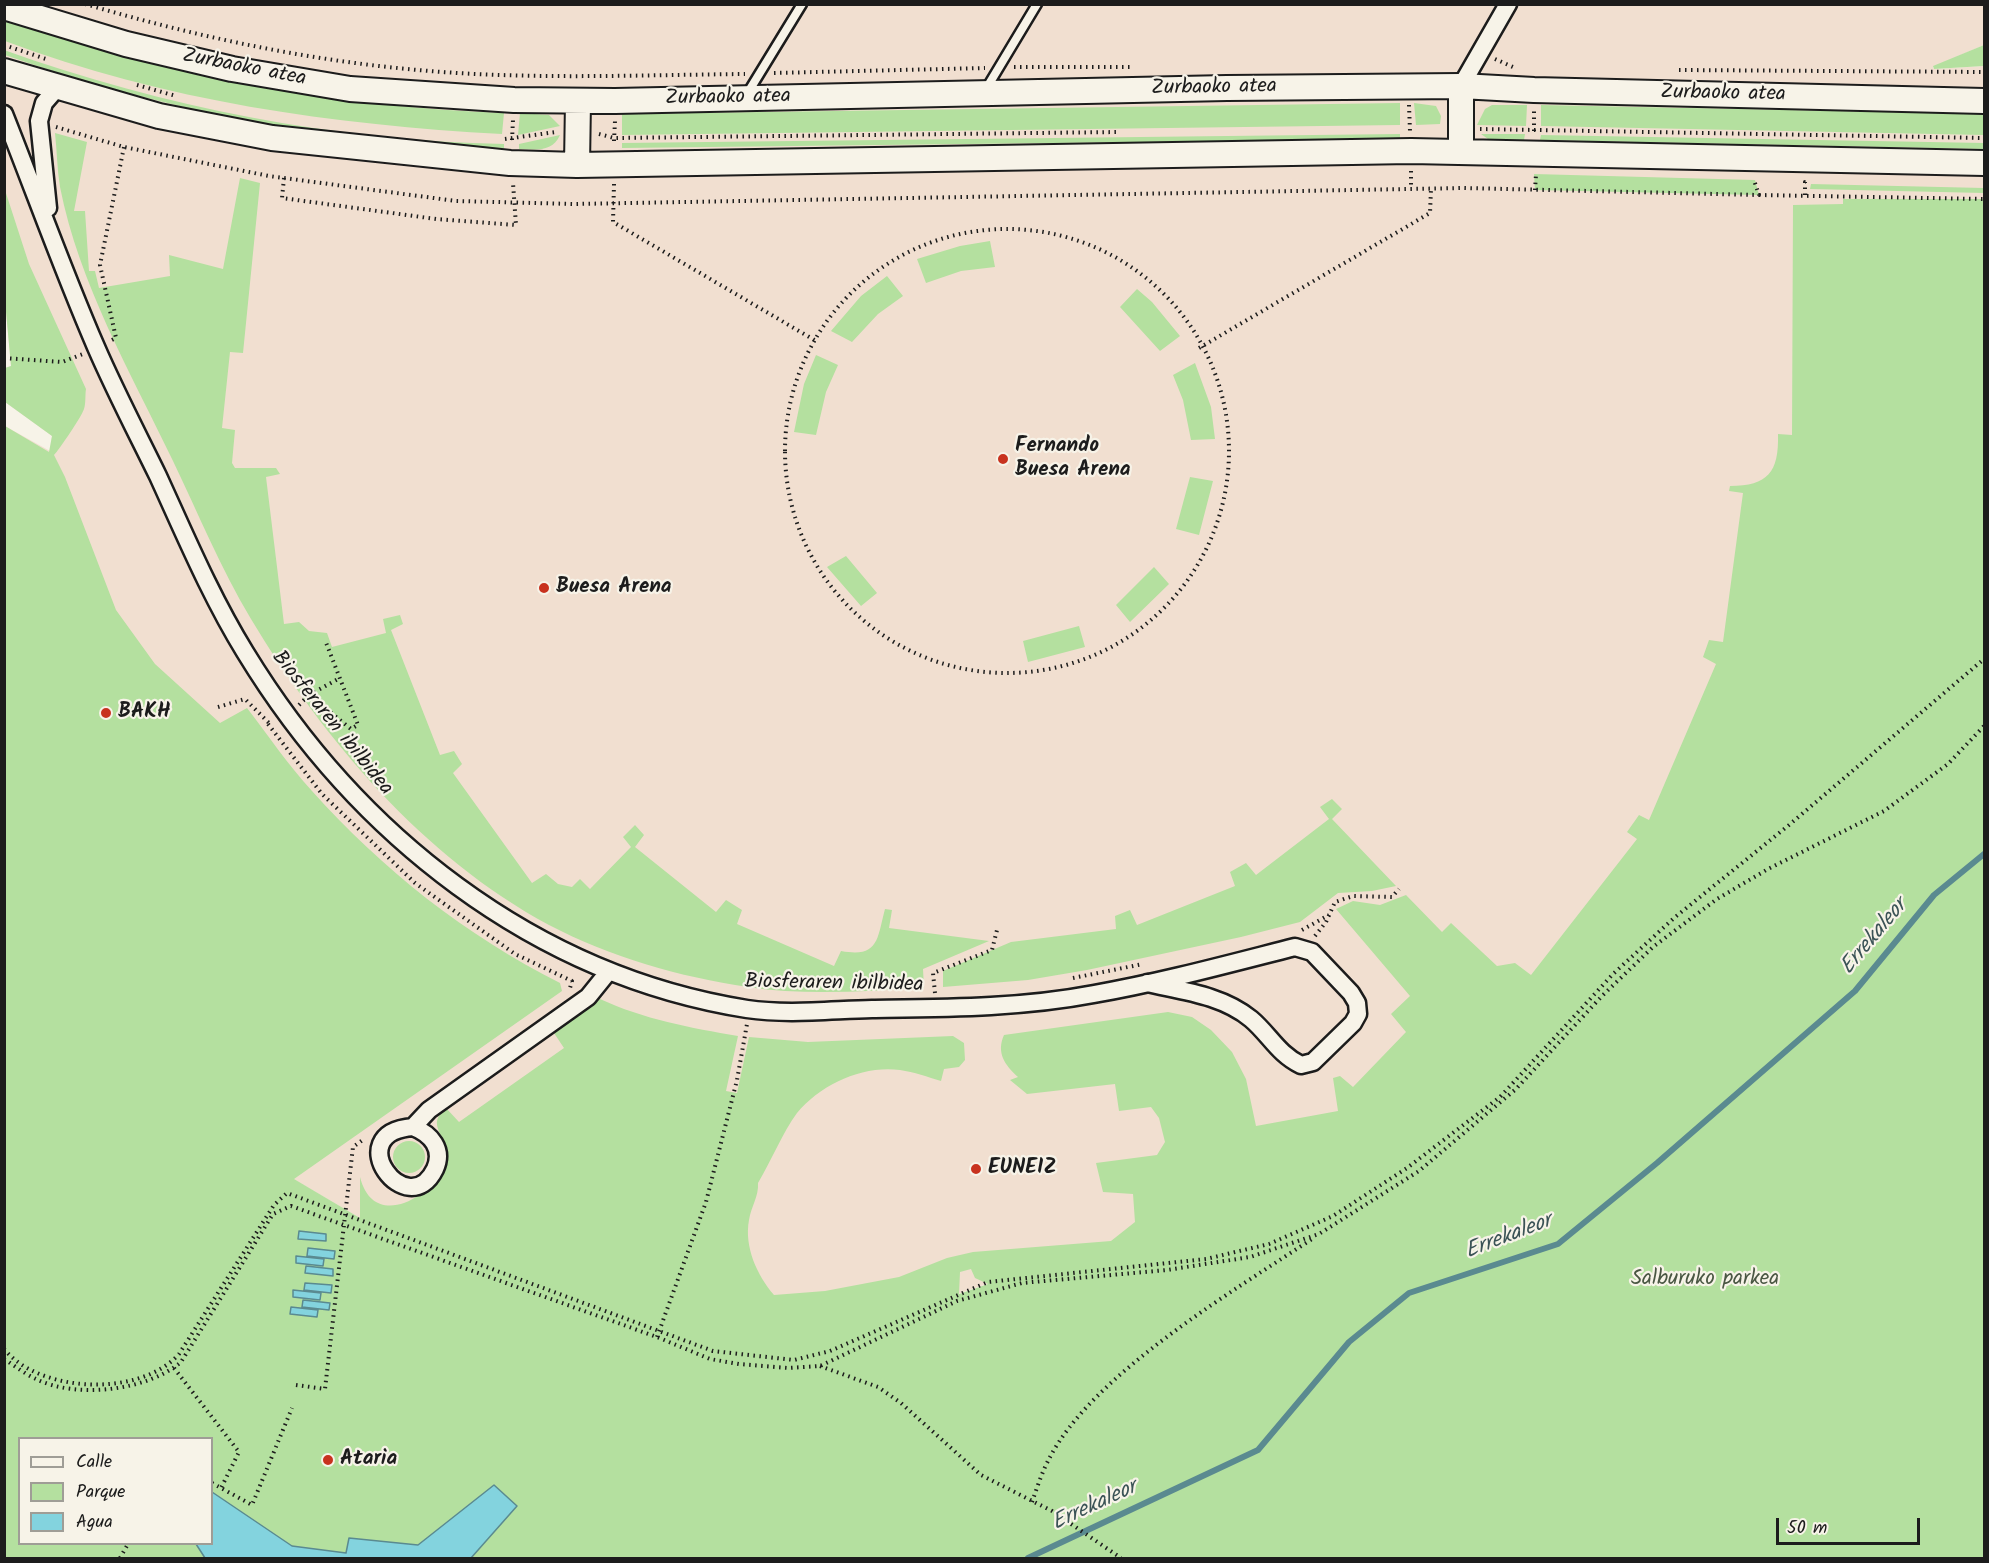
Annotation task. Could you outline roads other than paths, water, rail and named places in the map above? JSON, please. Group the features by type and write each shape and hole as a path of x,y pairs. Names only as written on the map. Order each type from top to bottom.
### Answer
{"street":[{"path":"1461,140 1461,86 1508,4"},
{"name":"Zurbaoko atea","path":"4,7 126,45 232,69 350,89 514,100 615,101 1461,86 1534,90 1984,100"},
{"path":"4,71 159,116 272,138 510,164 577,165 1410,140 1461,140 1534,152 1984,163"},
{"name":"Biosferaren ibilbidea","path":"52,238 39,122 44,103 57,88"},
{"path":"577,165 578,101"},
{"name":"Biosferaren ibilbidea","path":"4,114 52,238 242,648 294,709 337,775 389,829 435,871 478,903 531,935 609,971 656,987 749,1009 939,999 1042,1002 1147,983 1295,947 1305,948 1312,952 1350,993 1357,1003 1358,1014 1353,1023 1313,1062 1301,1065 1289,1059 1251,1019 1225,1003 1147,983"},
{"path":"412,1127 429,1110 588,997 609,971"}],"lane":[{"path":"744,99 802,4"},
{"path":"984,94 1037,4"}],"water":[{"path":"299,1231 326,1234 326,1241 298,1239"},
{"path":"308,1248 335,1251 334,1259 307,1256"},
{"path":"296,1256 324,1259 323,1266 296,1263"},
{"path":"306,1266 333,1269 333,1276 305,1273"},
{"path":"305,1283 332,1285 331,1293 304,1290"},
{"path":"293,1290 321,1293 320,1300 293,1297"},
{"path":"303,1300 330,1303 329,1310 302,1307"},
{"path":"291,1307 318,1310 317,1317 290,1314"},
{"path":"494,1485 517,1506 471,1558 205,1558 197,1545 213,1545 213,1493 292,1546 346,1553 349,1538 418,1545"}],"waterway":[{"name":"Errekaleor","path":"1028,1558 1258,1450 1349,1342 1409,1293 1558,1244 1657,1163 1855,991 1934,895 1984,854"}],"place":[{"name":"Fernando Buesa Arena","path":"1003,459"},
{"name":"Buesa Arena","path":"544,588"},
{"name":"BAKH","path":"106,713"},
{"name":"EUNEIZ","path":"976,1169"},
{"name":"Ataria","path":"328,1460"}],"park label":[{"name":"Salburuko parkea","path":"1705,1280"}]}
